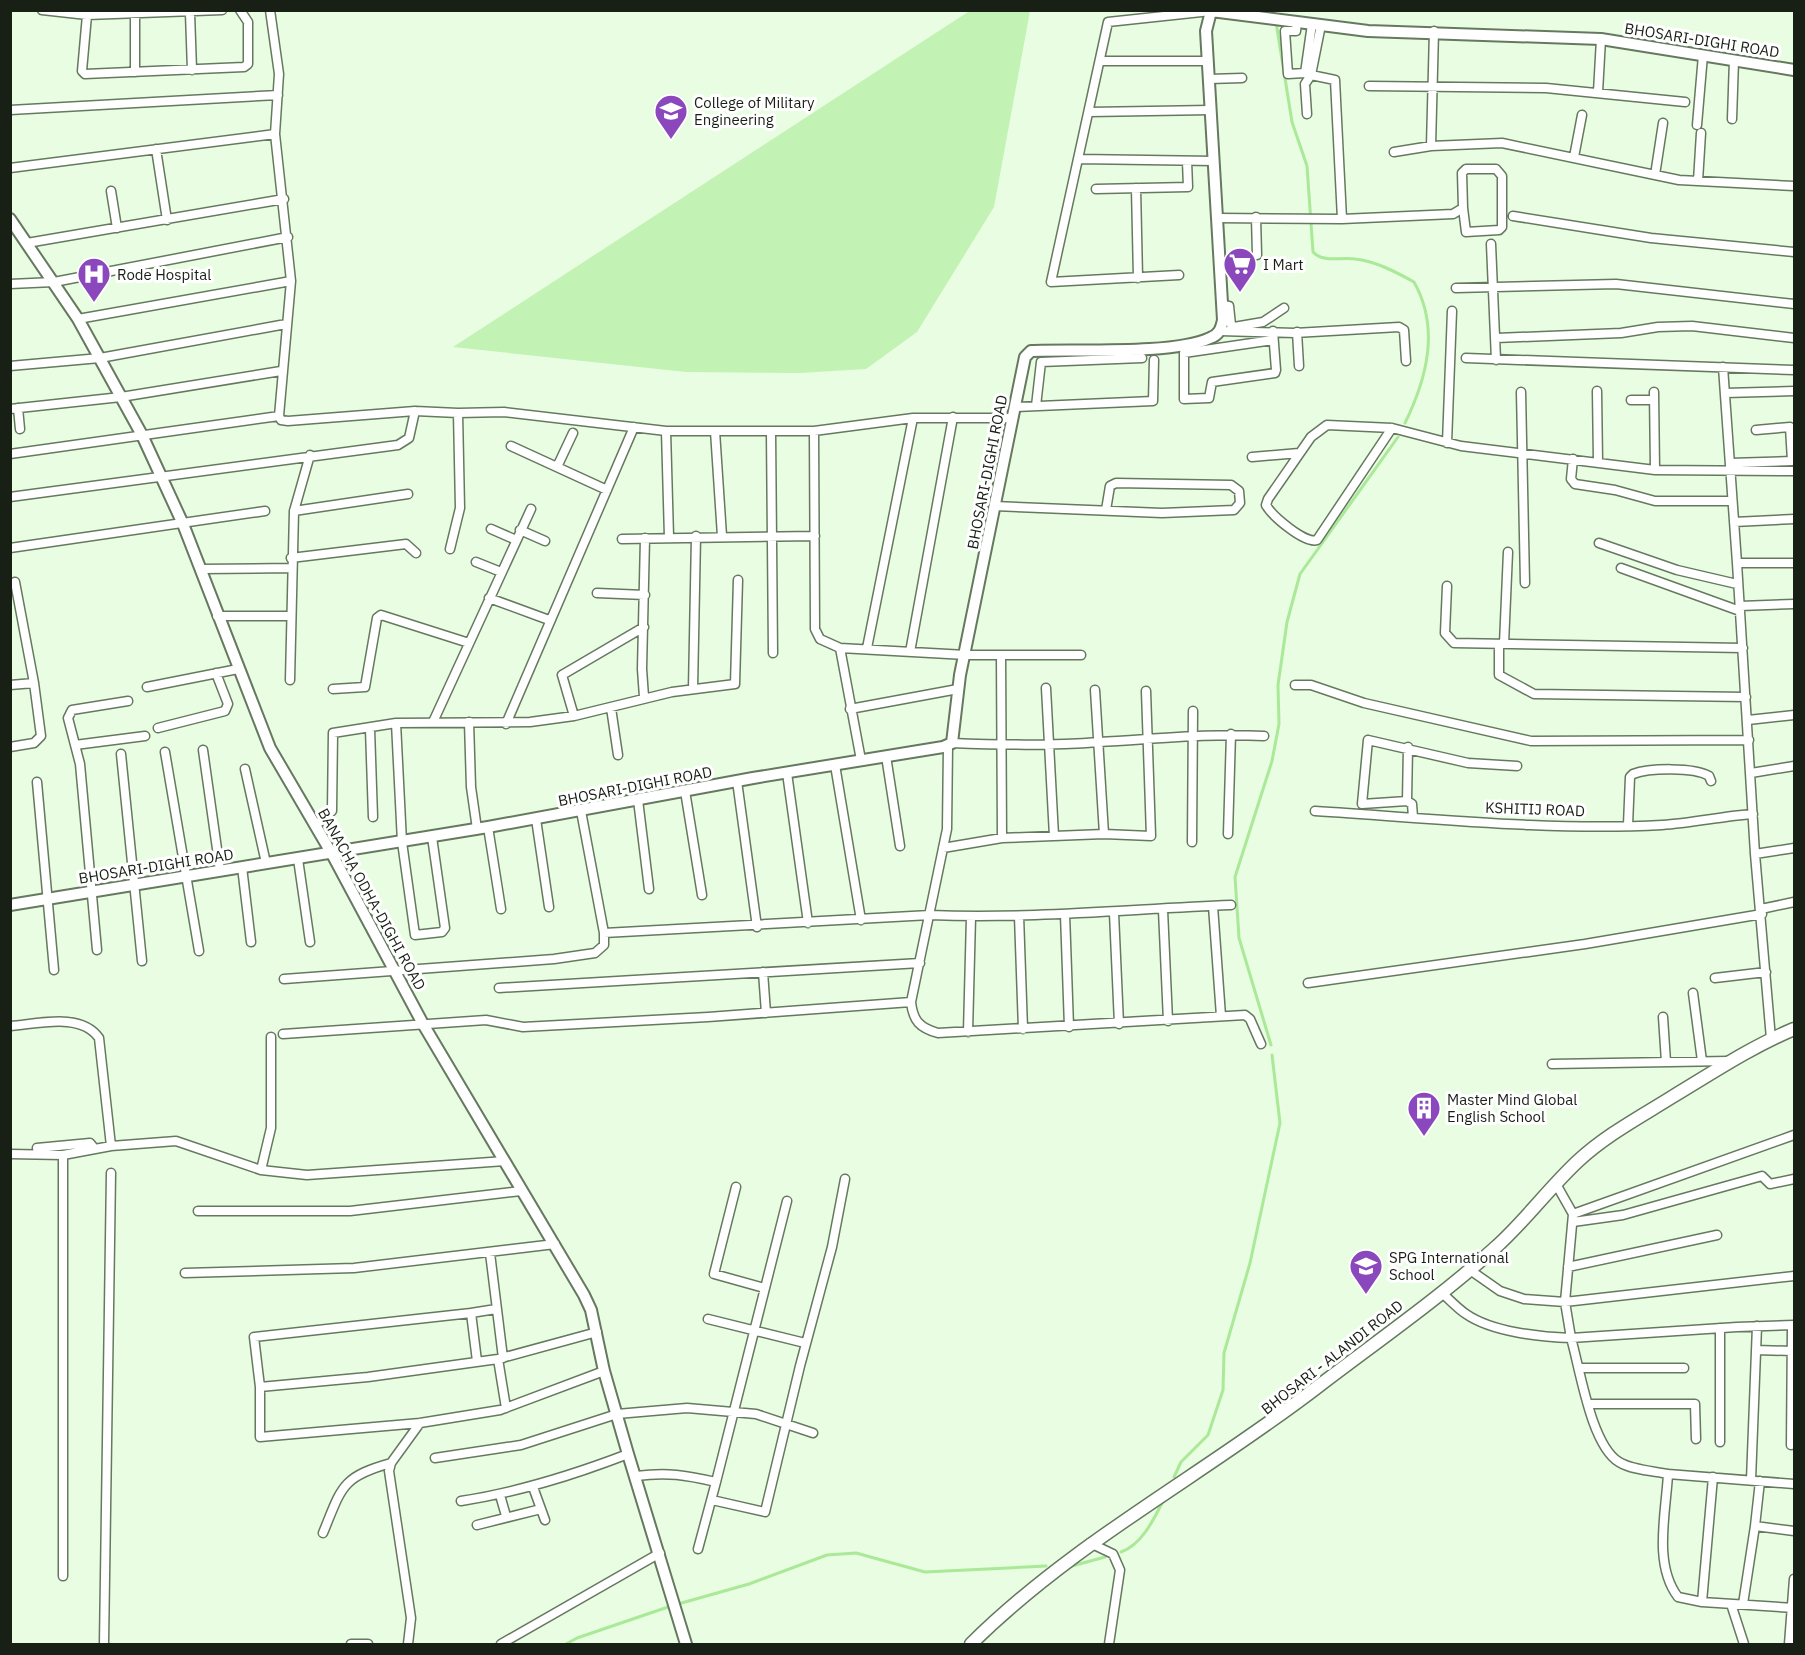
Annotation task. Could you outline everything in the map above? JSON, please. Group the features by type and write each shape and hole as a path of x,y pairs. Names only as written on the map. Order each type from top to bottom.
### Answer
{"main road":[{"name":"BHOSARI - ALANDI ROAD","path":"970,1644 1043,1578 1090,1543 1257,1434 1470,1269 1518,1226 1556,1184 1604,1139 1732,1060 1794,1029"}],"street":[{"path":"42,10 87,15 190,13 222,10"},
{"path":"87,15 83,74 247,66 248,22 240,10"},
{"path":"270,10 279,74 275,134 284,199 291,281 281,371 279,416 281,420 415,411 504,412 666,431 814,431 913,418 1014,412 1036,406 1153,401 1154,360"},
{"path":"1179,275 1051,282 1108,22 1211,10 1206,31 1218,218 1222,304 1220,331 1273,335"},
{"name":"BHOSARI-DIGHI ROAD","path":"1211,10 1284,20 1297,26 1368,31 1434,31 1601,39 1794,70"},
{"path":"190,13 192,70"},
{"path":"135,14 135,72"},
{"path":"1297,26 1285,31 1288,74 1305,73 1315,27"},
{"path":"1306,114 1305,84 1311,75 1315,27"},
{"path":"1431,146 1434,31"},
{"path":"1598,92 1601,39"},
{"path":"1698,181 1703,55"},
{"path":"1732,119 1734,60"},
{"path":"1100,61 1208,61"},
{"path":"1311,75 1335,80 1342,219"},
{"path":"1209,80 1242,78"},
{"path":"1369,86 1598,92 1685,102"},
{"path":"10,110 278,95"},
{"path":"1089,112 1211,110"},
{"path":"1574,157 1582,115"},
{"path":"1654,175 1663,123"},
{"path":"10,168 275,134"},
{"path":"1394,152 1431,146 1502,143 1654,175 1698,181 1794,186"},
{"path":"156,149 167,220"},
{"path":"1079,159 1214,161"},
{"path":"1096,189 1188,187 1187,160"},
{"path":"1466,169 1496,169 1502,176 1502,227 1499,230 1466,232 1462,208 1462,173 1466,169"},
{"path":"1136,188 1138,278"},
{"path":"111,191 117,228"},
{"path":"27,243 284,199"},
{"path":"1218,218 1342,219 1453,214 1462,208"},
{"path":"1513,216 1651,238 1794,252"},
{"path":"1256,217 1257,255"},
{"name":"BANACHA ODHA-DIGHI ROAD","path":"10,219 78,319 142,435 183,524 270,748 332,854 423,1024 505,1161 520,1191 555,1244 584,1295 597,1332 604,1371 628,1454 678,1611 686,1644"},
{"path":"10,284 54,282 288,237"},
{"path":"1491,244 1496,360"},
{"path":"78,319 291,281"},
{"path":"1456,288 1616,284 1794,304"},
{"path":"1222,304 1229,306 1231,325 1234,327 1263,322 1284,308"},
{"path":"1447,443 1452,311"},
{"path":"10,366 100,358 286,324"},
{"path":"1496,338 1621,333 1658,327 1692,326 1794,338"},
{"path":"1273,335 1275,373 1212,382 1209,398 1184,399 1184,353 1273,335 1399,327 1404,330 1406,361"},
{"name":"BHOSARI-DIGHI ROAD","path":"10,905 432,837 737,781 950,745 958,689 1025,357 1032,351 1177,346 1211,338 1220,331"},
{"path":"1297,333 1299,366"},
{"path":"1036,406 1041,362 1142,358"},
{"path":"1466,358 1794,370"},
{"path":"1723,367 1748,720 1755,854 1762,912 1771,1039"},
{"path":"20,429 14,408 121,397 281,371"},
{"path":"1725,393 1794,390"},
{"path":"1521,392 1526,583"},
{"path":"1597,392 1598,462"},
{"path":"1631,400 1654,396 1655,470"},
{"path":"10,497 405,442 409,438 415,411"},
{"path":"450,549 460,508 458,412"},
{"path":"10,454 279,416"},
{"path":"910,652 953,417"},
{"path":"867,648 913,418"},
{"path":"1392,428 1317,540 1312,541 1270,514 1266,505 1299,453 1311,437 1327,425 1392,428 1447,443 1655,470 1792,461 1793,444 1790,427 1756,430"},
{"path":"506,724 634,427"},
{"path":"666,431 669,537"},
{"path":"715,431 722,536"},
{"path":"814,431 815,629 820,639 840,648 966,656 1081,655"},
{"path":"771,432 773,653"},
{"path":"557,467 573,433"},
{"path":"511,446 607,490"},
{"path":"1252,457 1299,453"},
{"path":"290,680 294,511 310,455"},
{"path":"1573,459 1571,479 1575,484 1616,490 1655,501 1732,501"},
{"path":"1730,466 1794,471"},
{"path":"994,506 1162,513 1234,510 1240,503 1239,491 1231,485 1112,483 1106,510"},
{"path":"294,511 408,494"},
{"path":"433,722 531,509"},
{"path":"10,548 265,511"},
{"path":"1734,522 1794,519"},
{"path":"491,529 516,540"},
{"path":"520,530 545,541"},
{"path":"622,539 696,536 814,536"},
{"path":"693,689 696,536"},
{"path":"644,698 645,538"},
{"path":"1599,543 1677,570 1737,584"},
{"path":"200,569 291,563 406,544 416,553"},
{"path":"1508,552 1499,675 1534,694 1746,697"},
{"path":"476,562 501,572"},
{"path":"1737,563 1794,563"},
{"path":"1621,567 1740,609 1794,604"},
{"path":"315,826 332,811 333,733 370,729 396,723 506,724 574,716 644,698 735,684 738,580"},
{"path":"10,747 34,743 40,736 34,683 15,582"},
{"path":"1447,586 1447,639 1454,643 1743,648"},
{"path":"597,593 645,595"},
{"path":"489,598 549,620"},
{"path":"333,689 365,687 377,618 381,615 469,643"},
{"path":"217,616 291,616"},
{"path":"574,716 562,675 644,627"},
{"path":"840,648 861,760"},
{"path":"1001,655 1002,838"},
{"path":"147,687 238,669"},
{"path":"158,728 225,711 228,704 216,674"},
{"path":"10,685 34,683"},
{"path":"1294,685 1311,685 1364,703 1531,741 1749,740"},
{"path":"1046,688 1051,743 1054,836"},
{"path":"850,709 958,689"},
{"path":"1095,690 1104,834"},
{"path":"943,848 1002,838 1104,834 1151,836 1146,691"},
{"path":"97,950 80,764 68,718 72,710 128,701"},
{"path":"611,708 618,755"},
{"path":"1192,842 1193,711"},
{"path":"1748,720 1794,715"},
{"path":"469,722 471,788 501,909"},
{"path":"396,723 402,842 412,933 417,935 442,932 445,928 432,837"},
{"path":"370,729 372,817"},
{"path":"1228,834 1231,734"},
{"path":"1261,1044 1248,1016 938,1033 918,1024 913,1016 911,1002 947,829 950,745 1100,742 1193,735 1264,736"},
{"path":"75,745 145,736"},
{"path":"1413,817 1412,804 1407,801 1365,805 1361,800 1368,740 1408,747 1468,763 1517,766"},
{"path":"1407,801 1408,747"},
{"path":"203,750 220,870"},
{"path":"165,752 199,951"},
{"path":"121,753 142,961"},
{"path":"886,756 900,846"},
{"path":"835,765 861,920"},
{"path":"1751,773 1794,766"},
{"path":"245,769 266,863"},
{"path":"1628,825 1630,777 1633,774 1652,771 1694,771 1703,772 1709,776 1711,781"},
{"path":"787,773 808,923"},
{"path":"737,781 757,927"},
{"path":"37,782 54,970"},
{"path":"685,791 702,895"},
{"path":"638,800 649,888"},
{"path":"284,980 396,973 596,953 604,945 604,933 581,811"},
{"name":"KSHITIJ ROAD","path":"1315,811 1546,824 1628,825 1664,825 1753,814"},
{"path":"536,819 549,907"},
{"path":"1755,854 1794,848"},
{"path":"298,859 310,942"},
{"path":"242,867 251,942"},
{"path":"1308,983 1585,944 1762,912 1794,902"},
{"path":"604,933 757,927 930,915 971,917 1114,913 1231,905"},
{"path":"1213,906 1221,1016"},
{"path":"1163,910 1168,1020"},
{"path":"1114,913 1119,1024"},
{"path":"1065,914 1069,1027"},
{"path":"1019,916 1023,1029"},
{"path":"968,1032 971,917"},
{"path":"499,988 920,963"},
{"path":"763,972 766,1013"},
{"path":"1715,978 1766,972"},
{"path":"1693,993 1702,1061"},
{"path":"283,1034 486,1020 523,1027 911,1002"},
{"path":"1663,1017 1666,1062"},
{"path":"10,1026 81,1023 93,1029 99,1038 111,1146"},
{"path":"261,1170 271,1128 271,1037"},
{"path":"1552,1064 1732,1060"},
{"path":"1573,1218 1794,1135"},
{"path":"10,1154 63,1155 111,1146 176,1141 261,1170 307,1175 505,1161"},
{"path":"37,1148 90,1143 95,1149"},
{"path":"63,1155 63,1576"},
{"path":"104,1644 111,1173"},
{"path":"1573,1218 1623,1215 1762,1176 1770,1184 1794,1179"},
{"path":"712,1500 765,1512 806,1342 832,1247 845,1179"},
{"path":"1556,1184 1573,1218 1565,1302 1571,1338 1597,1433 1607,1450 1619,1462 1668,1474 1794,1484"},
{"path":"736,1187 714,1274 764,1288"},
{"path":"198,1211 350,1211 520,1191"},
{"path":"698,1549 787,1201"},
{"path":"1568,1267 1717,1234"},
{"path":"184,1273 354,1268 555,1244"},
{"path":"490,1253 506,1408"},
{"path":"1470,1269 1500,1291 1524,1299 1565,1302 1794,1276"},
{"path":"1441,1292 1468,1315 1528,1336 1571,1338 1793,1325 1791,1445"},
{"path":"496,1309 254,1337 260,1387 260,1437 420,1423 506,1408 604,1371"},
{"path":"471,1313 477,1361"},
{"path":"708,1319 806,1342"},
{"path":"1743,1604 1755,1526 1757,1326"},
{"path":"1720,1328 1720,1442"},
{"path":"260,1387 368,1377 500,1358 597,1332"},
{"path":"1756,1350 1792,1351"},
{"path":"1580,1368 1684,1368"},
{"path":"1589,1404 1695,1404 1696,1439"},
{"path":"435,1458 522,1445 617,1413 687,1408 733,1410 787,1423 813,1433"},
{"path":"408,1644 411,1618 389,1471 392,1463 420,1423"},
{"path":"461,1501 533,1487 628,1454"},
{"path":"322,1533 338,1498 350,1480 361,1471 392,1463"},
{"path":"636,1476 672,1473 716,1482"},
{"path":"1668,1474 1663,1546 1671,1585 1678,1597 1702,1602 1793,1608"},
{"path":"1702,1602 1713,1477"},
{"path":"533,1487 545,1520"},
{"path":"500,1495 506,1516"},
{"path":"477,1525 541,1509"},
{"path":"1755,1526 1794,1531"},
{"path":"1090,1543 1113,1554 1120,1570 1109,1644"},
{"path":"501,1644 660,1553"},
{"path":"1789,1644 1794,1579"},
{"path":"1731,1604 1744,1644"},
{"path":"351,1644 368,1644"}],"green space":[{"path":"971,10 1030,11 994,207 917,332 866,369 800,373 686,372 453,347"}],"waterway":[{"path":"1276,22 1292,122 1307,166 1313,252 1327,259 1363,260 1385,268 1414,282 1422,299 1427,317 1428,353 1419,388 1405,423"},
{"path":"1271,1045 1239,938 1235,877 1272,761 1279,724 1278,685 1287,622 1300,574 1398,437"},
{"path":"1174,1477 1181,1462 1208,1435 1223,1390 1224,1353 1250,1263 1280,1123 1272,1055"},
{"path":"1121,1552 1135,1544 1150,1525 1162,1503"},
{"path":"678,1604 749,1584 827,1555 856,1553 925,1572 1046,1566"},
{"path":"1072,1566 1105,1557"},
{"path":"566,1644 577,1638 671,1606"}],"place":[{"name":"College of Military Engineering","path":"671,140"},
{"name":"I Mart","path":"1240,293"},
{"name":"Rode Hospital","path":"94,303"},
{"name":"Master Mind Global English School","path":"1424,1137"},
{"name":"SPG International School","path":"1366,1295"}]}
